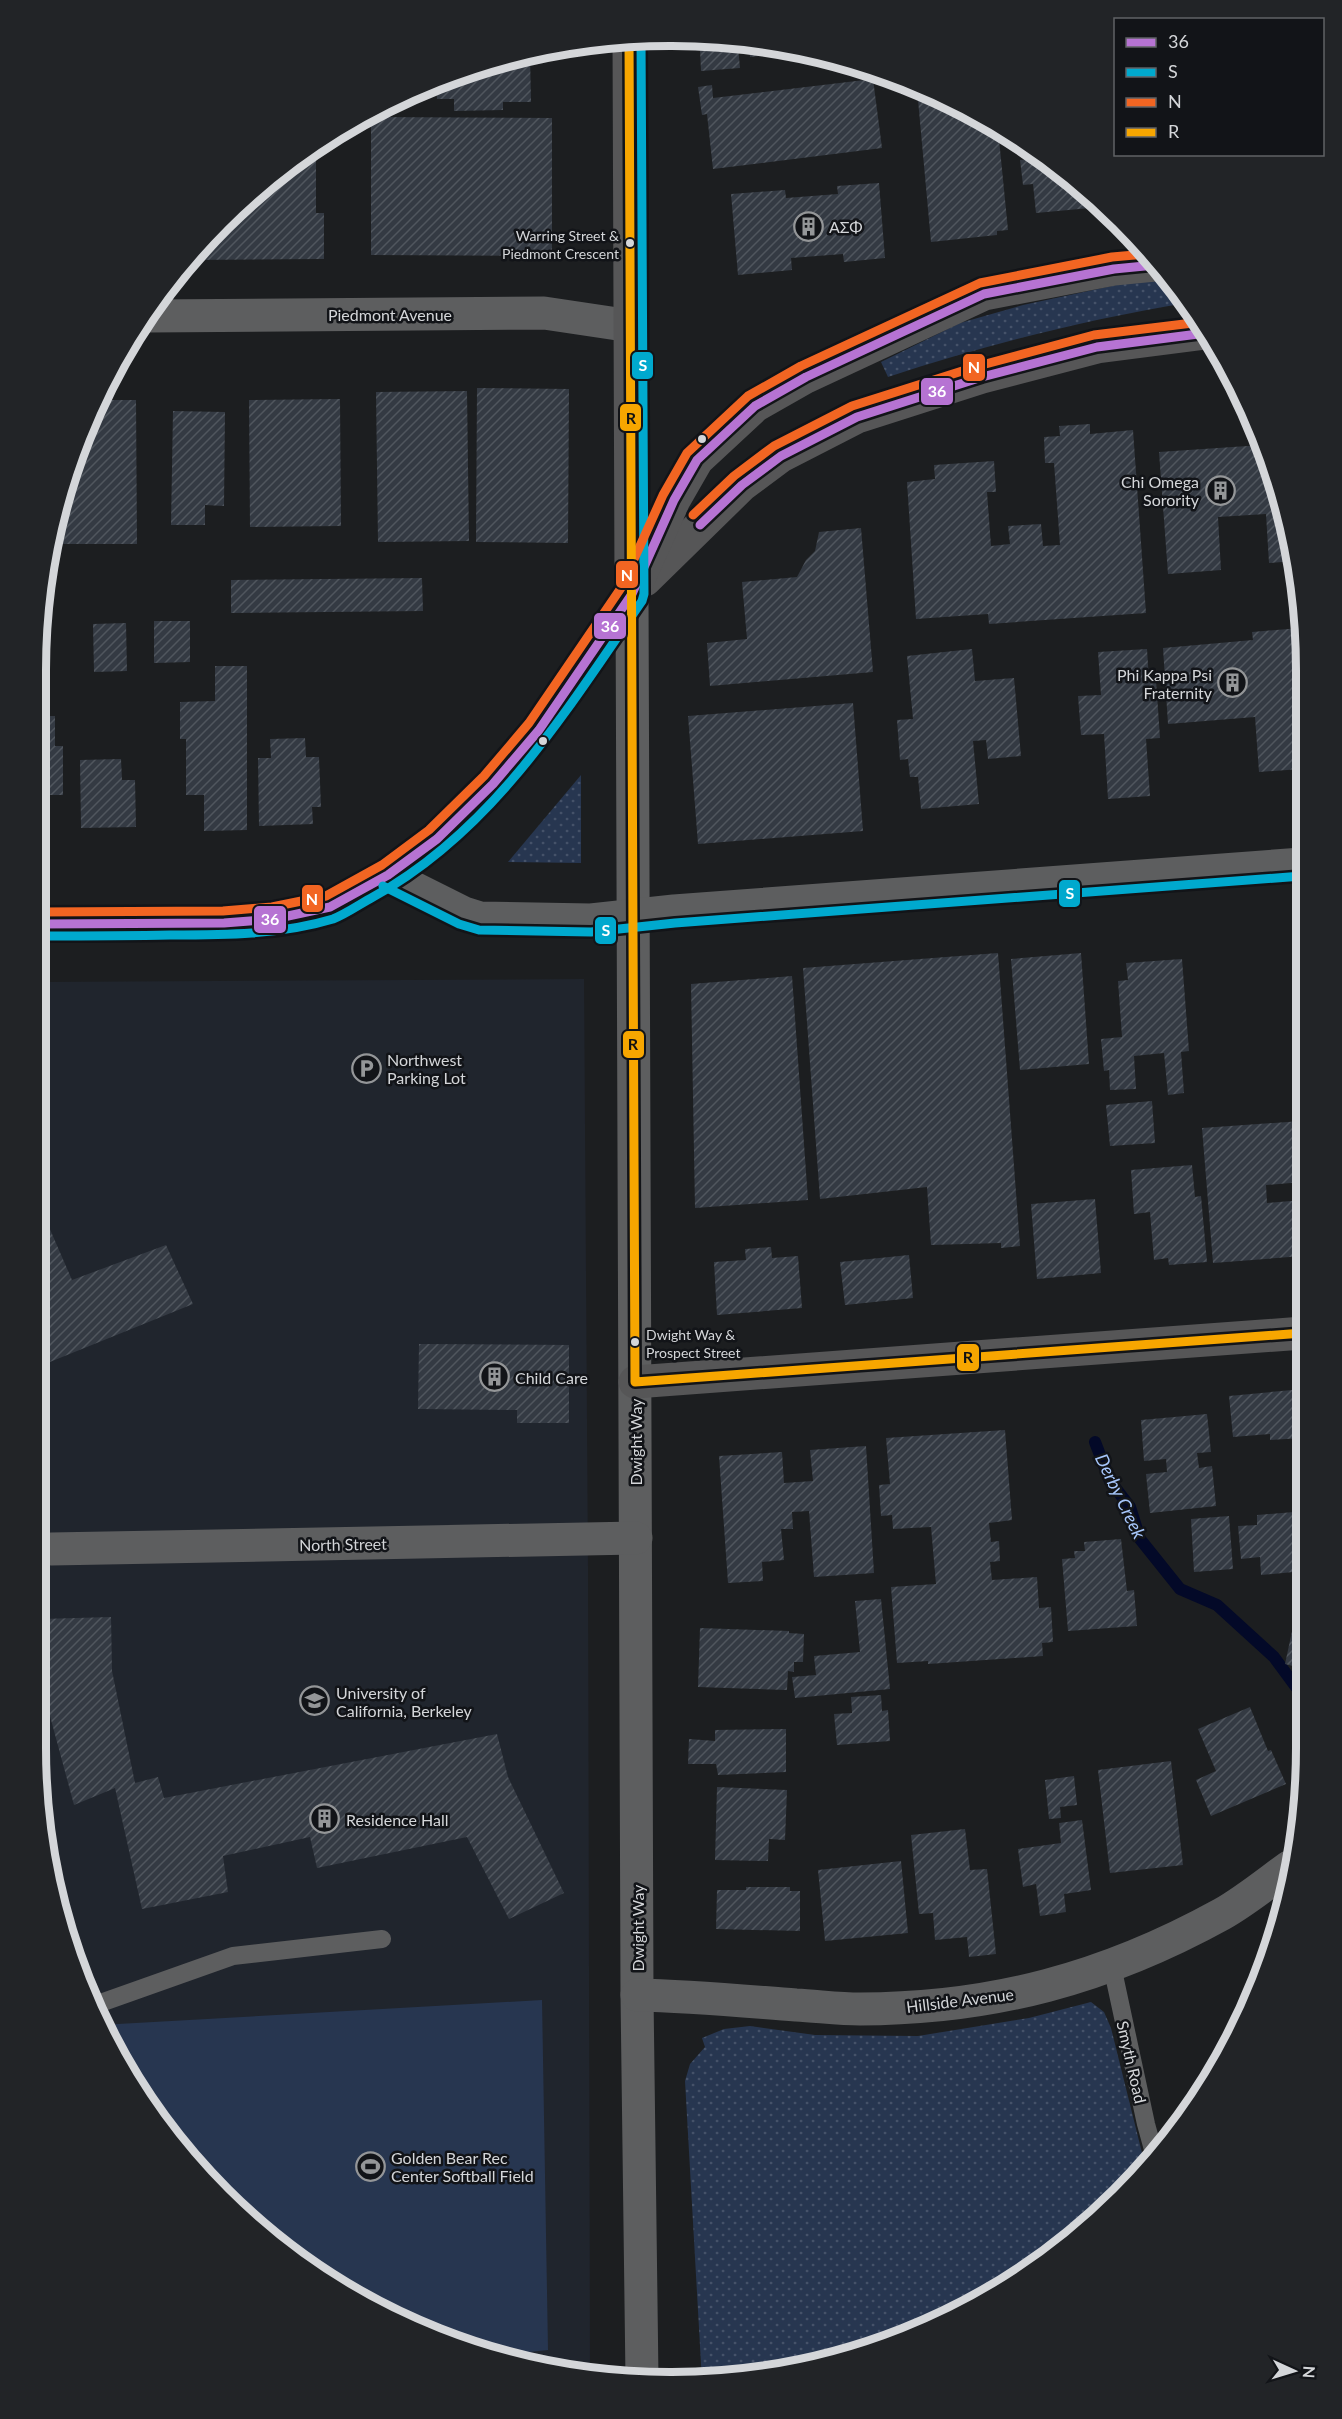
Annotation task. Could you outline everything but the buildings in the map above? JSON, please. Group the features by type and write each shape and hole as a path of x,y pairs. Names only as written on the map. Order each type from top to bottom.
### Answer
{"street":[{"name":"Dwight Way","path":"629,48 637,1995 642,2371"},
{"path":"46,924 224,923 274,919 330,907 388,874 437,838 493,784 539,730 632,594 674,500 697,460 755,406 806,377 984,294 1114,268 1146,266"},
{"name":"Piedmont Avenue","path":"158,316 544,313 631,326"},
{"path":"632,594 742,485 781,456 857,417 982,377 1096,347 1196,334"},
{"path":"388,874 464,913 480,918 591,921 674,911 1296,864"},
{"path":"635,1382 1296,1334"},
{"name":"North Street","path":"51,1550 636,1538"},
{"name":"Hillside Avenue","path":"637,1995 687,1996 858,2009 930,2006 1005,1997 1112,1966 1167,1942 1224,1913 1284,1871"}],"lane":[{"path":"101,2003 233,1956 382,1940"},
{"name":"Smyth Road","path":"1112,1966 1152,2146"}],"shaded area":[{"path":"1155,277 1176,305 1036,334 888,377 881,362 960,323 1023,305"},
{"path":"581,775 581,863 508,862"},
{"name":"University of California, Berkeley","path":"584,979 590,2367 549,2361 509,2351 432,2325 359,2289 291,2243 229,2190 176,2128 130,2060 94,1987 68,1910 58,1870 52,1830 46,1748 46,982"},
{"name":"Golden Bear Rec Center Softball Field","path":"542,2000 548,2350 518,2353 432,2325 359,2289 291,2243 259,2218 201,2160 152,2095 111,2024"},
{"path":"1091,2002 1104,2012 1111,2028 1143,2157 1141,2160 1083,2218 1051,2243 983,2289 947,2308 910,2325 833,2351 793,2361 701,2371 685,2081 690,2064 705,2047 702,2038 724,2029 750,2026 815,2035 918,2036 1029,2018"}],"waterway":[{"name":"Derby Creek","path":"1095,1442 1110,1481 1130,1507 1140,1539 1180,1589 1217,1605 1274,1657 1296,1687"}],"transit line":[{"name":"S","path":"46,936 252,933 313,924 348,912 416,870 455,838 491,803 555,726 642,601 644,594 641,47"},
{"name":"R","path":"629,48 635,1382 1296,1334"},
{"name":"N","path":"46,912 223,911 272,907 326,896 382,865 429,830 484,776 529,723 621,588 663,495 687,453 748,396 801,366 980,283 1112,257 1137,255"},
{"name":"36","path":"46,924 224,923 274,919 330,907 388,875 437,839 493,784 539,730 632,594 674,500 697,460 755,406 806,377 984,294 1114,269 1146,266"},
{"name":"N","path":"693,515 734,476 774,446 852,406 978,366 1094,335 1190,323"},
{"name":"36","path":"700,525 742,485 781,456 857,417 982,377 1097,347 1196,334"},
{"name":"S","path":"383,886 459,924 479,930 591,932 675,923 1296,876"}],"place":[{"name":"ΑΣΦ","path":"808,226"},
{"name":"Warring Street & Piedmont Crescent","path":"630,243"},
{"name":"Chi Omega Sorority","path":"1220,490"},
{"name":"Phi Kappa Psi Fraternity","path":"1233,683"},
{"name":"Northwest Parking Lot","path":"366,1068"},
{"name":"Dwight Way & Prospect Street","path":"635,1342"},
{"name":"Child Care","path":"494,1377"},
{"name":"University of California, Berkeley","path":"315,1701"},
{"name":"Residence Hall","path":"325,1819"},
{"name":"Golden Bear Rec Center Softball Field","path":"370,2166"}]}
